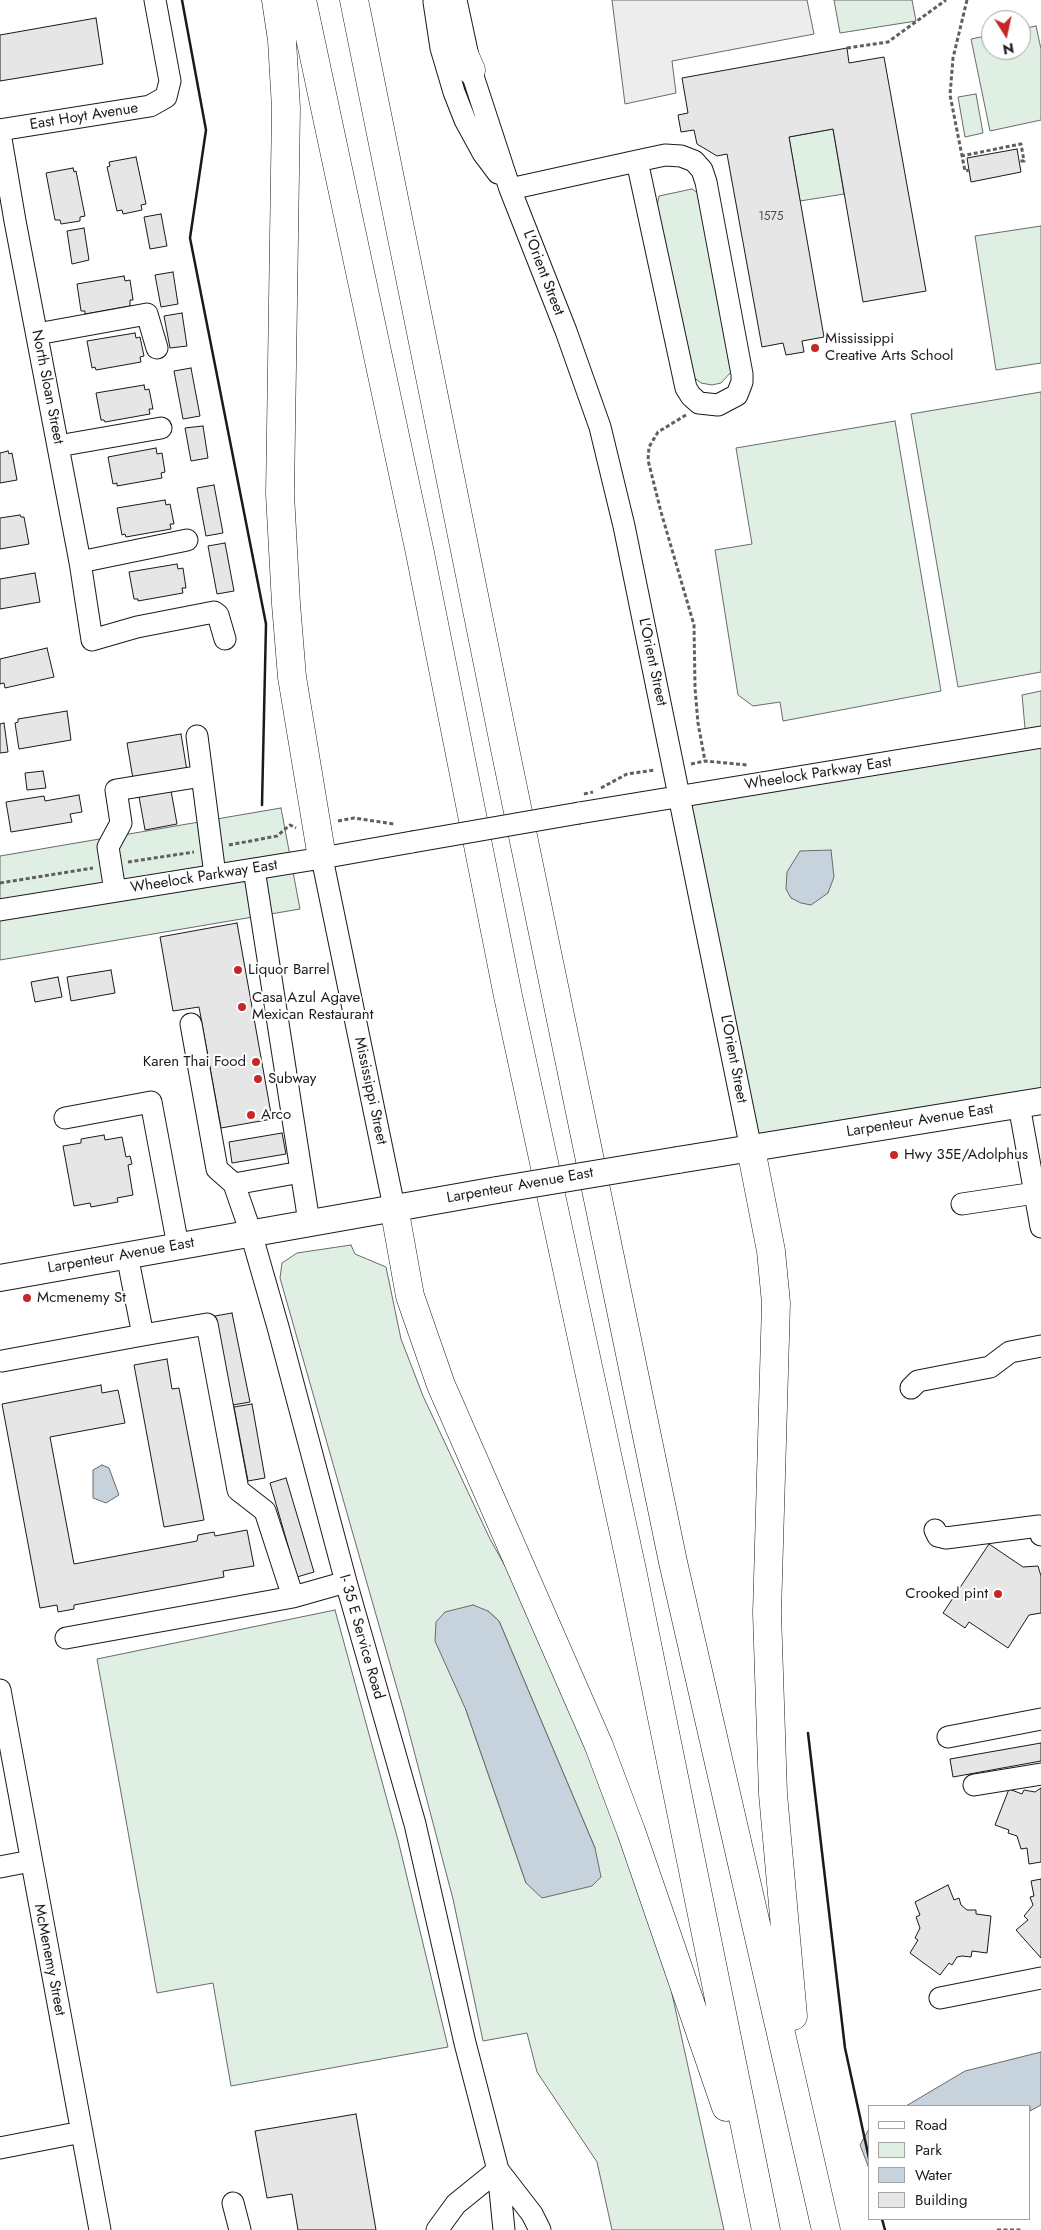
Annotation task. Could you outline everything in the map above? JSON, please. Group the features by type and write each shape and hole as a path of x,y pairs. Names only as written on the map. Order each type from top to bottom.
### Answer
{"highway":[{"path":"276,0 282,40 286,108 280,494 292,677 322,858"},
{"path":"302,0 420,553 508,996 630,1560 764,2221"},
{"path":"354,0 505,749 670,1545 826,2230"},
{"path":"440,0 471,70"},
{"path":"751,1148 771,1251 776,1303 767,1613 772,1784 804,2130"},
{"path":"394,1207 410,1296 441,1385 599,1746 632,1832 764,2221"}],"main road":[{"name":"Larpenteur Avenue East","path":"0,1278 481,1192 1030,1103"}],"street":[{"name":"East Hoyt Avenue","path":"0,132 150,106 166,97 170,81 155,0"},
{"name":"L'Orient Street","path":"434,0 441,48 465,120 484,153 510,189"},
{"name":"L'Orient Street","path":"456,0 471,70 510,189 566,331 600,427 626,536 751,1148"},
{"name":"North Sloan Street","path":"0,132 7,223 36,334 80,562 92,640 137,627 214,612 218,615 225,639"},
{"path":"510,189 637,161 665,155 681,156 694,161 702,170 741,367 742,382 737,395 718,404 698,403 686,388 637,161"},
{"path":"36,334 147,314 157,348"},
{"path":"58,446 161,428"},
{"path":"80,562 187,540"},
{"path":"196,736 215,875"},
{"name":"Wheelock Parkway East","path":"0,910 322,858 589,805 680,797 1041,737"},
{"path":"115,891 108,847 122,823 116,790 202,776"},
{"name":"Mississippi Street","path":"322,858 394,1207"},
{"path":"254,869 309,1222"},
{"path":"191,1024 217,1169 234,1184 301,1172"},
{"path":"66,1118 152,1102 178,1246"},
{"path":"1030,1103 1035,1193 1041,1223"},
{"name":"I- 35 E Service Road","path":"234,1184 251,1233 414,1824 465,2043 498,2170"},
{"path":"962,1204 1035,1193"},
{"path":"127,1255 143,1335"},
{"path":"2,1361 207,1324 238,1490 265,1510 293,1597"},
{"path":"910,1388 918,1381 990,1367 1010,1352 1041,1346"},
{"path":"935,1530 938,1536 946,1538 1039,1526 1041,1535"},
{"path":"66,1638 293,1597 346,1582"},
{"name":"McMenemy Street","path":"0,1690 30,1861 100,2230"},
{"path":"948,1737 1041,1719"},
{"path":"974,1785 1041,1774"},
{"path":"0,1867 30,1861"},
{"path":"940,1998 1041,1978"},
{"path":"0,2148 82,2132"},
{"path":"436,2230 456,2204 498,2170"},
{"path":"498,2170 504,2230"},
{"path":"498,2170 532,2214 540,2230"},
{"path":"233,2203 240,2230"}],"path":[{"path":"847,48 888,42 946,0"},
{"path":"967,0 955,45 950,101 964,171 969,170"},
{"path":"961,156 1021,144 1024,161 1019,162"},
{"path":"698,403 682,418 658,432 649,447 648,460 694,625 694,688 705,761 731,762"},
{"path":"589,805 626,774 645,771"},
{"path":"340,821 354,818 395,824"},
{"path":"0,884 211,849 277,836 290,826 298,829"},
{"path":"997,2230 1022,2230"}],"green space":[{"path":"834,0 912,0 916,21 840,33"},
{"path":"1036,26 1041,49 1041,120 990,131 971,39 981,37 981,60 1031,60 1031,27"},
{"path":"976,94 983,133 965,137 958,97"},
{"path":"833,129 844,194 800,201 789,137"},
{"path":"692,189 698,193 731,372 721,383 712,385 701,383 692,376 656,210 659,196"},
{"path":"1041,226 1041,363 996,370 975,236"},
{"path":"1041,392 1041,672 958,687 911,414"},
{"path":"895,421 941,691 783,721 780,702 753,706 738,695 715,550 752,544 736,448"},
{"path":"1041,691 1041,1101 751,1149 680,797 1026,739 1022,695"},
{"path":"281,808 300,909 0,960 0,856"},
{"path":"351,1245 355,1254 386,1267 401,1339 423,1396 490,1539 529,1609 576,1718 667,1971 724,2230 612,2230 597,2162 537,2072 527,2033 483,2041 453,1899 404,1713 280,1278 282,1263 297,1253","holes":["488,1611 499,1621 595,1848 526,1883 466,1710"]},
{"path":"335,1610 398,1840 448,2047 231,2086 213,1983 157,1993 97,1659"}],"shaded area":[{"path":"612,0 807,0 814,34 672,61 676,93 625,104"}],"water":[{"path":"831,850 834,877 828,893 811,905 791,898 786,889 787,872 800,851"},
{"path":"102,1465 109,1468 119,1495 106,1503 93,1498 93,1470"},
{"path":"473,1605 488,1611 499,1621 595,1848 601,1877 592,1886 542,1898 526,1883 466,1710 435,1641 436,1622 445,1612"},
{"path":"1041,2052 1041,2105 1031,2110 1031,2105 908,2105 965,2071"},
{"path":"868,2131 868,2166 860,2145"}],"building":[{"path":"96,18 103,64 0,81 0,35"},
{"path":"847,48 849,63 884,57 926,291 863,302 833,129 789,137 824,337 802,341 804,352 786,355 783,343 762,347 727,154 717,156 697,144 694,130 681,132 678,115 688,113 682,78"},
{"path":"1017,149 1021,172 971,182 967,158"},
{"path":"136,157 146,204 141,205 142,210 123,214 122,210 117,211 107,167 110,166 109,162"},
{"path":"73,168 74,172 76,171 85,216 80,217 80,221 61,224 60,220 55,220 46,173"},
{"path":"161,214 167,246 150,249 144,217"},
{"path":"84,228 89,260 72,264 67,231"},
{"path":"173,272 178,304 161,307 155,275"},
{"path":"124,276 125,281 130,280 133,300 130,300 130,306 85,314 85,311 81,311 77,284"},
{"path":"182,313 187,346 170,348 164,316"},
{"path":"135,333 136,338 140,337 144,356 140,357 141,362 96,370 95,367 92,368 87,341"},
{"path":"191,368 200,416 183,419 174,371"},
{"path":"144,385 145,390 149,389 153,409 149,409 150,414 105,422 101,420 96,393"},
{"path":"203,426 208,458 191,461 185,428"},
{"path":"156,448 157,454 162,453 165,472 161,473 162,478 117,486 117,483 113,484 108,457"},
{"path":"8,451 9,454 12,453 17,480 0,483 0,453"},
{"path":"214,485 223,533 206,536 197,488"},
{"path":"165,500 166,505 170,504 174,524 170,524 171,529 126,537 125,534 122,535 117,508"},
{"path":"20,515 24,517 29,544 0,549 0,518"},
{"path":"225,543 234,591 217,594 208,546"},
{"path":"177,564 178,569 183,568 186,588 182,588 183,593 138,601 138,599 134,599 129,572"},
{"path":"35,573 40,602 0,609 0,579"},
{"path":"47,648 54,677 5,688 4,683 0,684 0,659"},
{"path":"67,711 71,740 19,749 15,723 18,722 18,719"},
{"path":"4,723 8,752 0,753 0,724"},
{"path":"181,734 187,771 133,779 127,743"},
{"path":"43,771 46,788 27,790 25,773"},
{"path":"170,785 177,824 145,830 138,791"},
{"path":"79,795 82,812 70,814 72,822 11,832 6,802 44,796 45,801"},
{"path":"237,923 272,1119 221,1128 199,1007 173,1011 160,937"},
{"path":"111,970 115,993 71,1001 67,977"},
{"path":"58,977 62,997 35,1002 31,982"},
{"path":"282,1133 286,1154 232,1163 229,1142"},
{"path":"104,1135 105,1140 122,1137 126,1157 130,1156 132,1164 128,1165 133,1195 117,1198 118,1202 91,1207 90,1203 74,1206 63,1146 81,1143 81,1139"},
{"path":"232,1313 250,1402 233,1405 215,1316"},
{"path":"167,1359 172,1389 179,1388 204,1520 164,1527 134,1365"},
{"path":"101,1385 102,1393 118,1390 125,1423 50,1437 74,1564 197,1541 198,1535 214,1532 215,1536 247,1530 254,1566 223,1571 224,1577 74,1605 74,1609 58,1612 57,1605 40,1608 2,1404"},
{"path":"252,1404 265,1478 248,1481 234,1407"},
{"path":"286,1478 314,1572 297,1577 270,1483"},
{"name":"Crooked pint","path":"989,1544 1023,1567 1038,1566 1041,1576 1041,1613 1029,1615 1008,1648 969,1622 965,1628 943,1613"},
{"path":"1041,1743 1041,1761 953,1777 950,1759"},
{"path":"1041,1788 1041,1862 1029,1864 1027,1848 1021,1849 1017,1836 1008,1833 1009,1830 995,1825 1009,1789 1022,1794 1024,1790 1035,1792"},
{"path":"1041,1879 1041,1958 1016,1930 1028,1920 1024,1916 1033,1905 1030,1897 1034,1896 1031,1881"},
{"path":"948,1885 954,1900 959,1898 961,1905 967,1910 976,1910 976,1914 991,1916 987,1953 972,1951 971,1957 957,1957 952,1965 949,1963 940,1975 910,1953 918,1940 915,1938 920,1928 916,1917 920,1915 915,1902"},
{"path":"356,2114 376,2230 298,2230 292,2194 267,2198 255,2131"}],"wall":[{"path":"182,0 206,130 190,238 266,624 262,805"},
{"path":"808,1733 845,2048 868,2154"},
{"path":"882,2220 885,2230"}],"place":[{"name":"Mississippi Creative Arts School","path":"815,348"},
{"name":"Liquor Barrel","path":"238,970"},
{"name":"Casa Azul Agave Mexican Restaurant","path":"242,1007"},
{"name":"Karen Thai Food","path":"256,1062"},
{"name":"Subway","path":"258,1079"},
{"name":"Arco","path":"251,1115"},
{"name":"Hwy 35E/Adolphus","path":"894,1155"},
{"name":"Mcmenemy St","path":"27,1298"},
{"name":"Crooked pint","path":"998,1594"}]}
